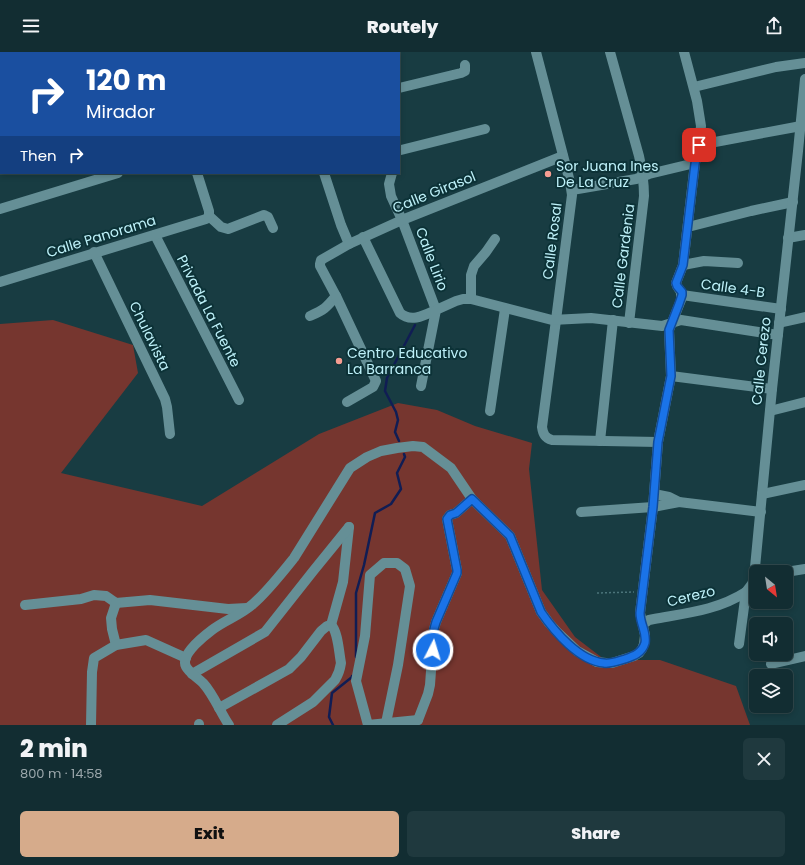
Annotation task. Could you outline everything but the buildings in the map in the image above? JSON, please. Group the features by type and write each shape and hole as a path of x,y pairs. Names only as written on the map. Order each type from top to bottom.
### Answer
{"street":[{"name":"Calle Rosal","path":"536,52 572,190 542,428 544,436 552,440 600,441"},
{"name":"Calle Gardenia","path":"610,52 639,156 643,176 644,196 629,323"},
{"path":"229,725 204,685 186,666 185,663 188,653 212,630 241,614 259,598 294,558 350,468 367,457 381,451 397,448 412,446 423,447 452,468 472,499 510,536 541,612 558,633 577,651 597,662 612,663 634,656 642,649 645,635 640,616 642,592 653,507 658,442 671,376 669,331 682,295 682,292 676,283 683,265 701,126 694,87 684,52"},
{"path":"694,87 776,67 805,63"},
{"path":"400,88 461,73 465,71 465,65"},
{"name":"Calle Cerezo","path":"756,565 772,389 788,238 802,150 801,126 805,79"},
{"path":"699,145 801,126"},
{"path":"400,149 485,129"},
{"name":"Calle Girasol","path":"336,296 320,266 320,262 323,258 349,244 402,220 563,156"},
{"path":"572,190 636,179 650,174 695,164"},
{"path":"0,209 115,174"},
{"path":"197,174 209,211 209,216 221,227 228,229 264,215 268,217 273,228"},
{"path":"324,174 341,226 349,244"},
{"name":"Calle Lirio","path":"392,174 389,189 391,196 438,308"},
{"path":"688,227 793,202"},
{"name":"Calle Panorama","path":"0,282 206,219 209,216"},
{"path":"788,238 805,234"},
{"name":"Privada La Fuente","path":"154,235 239,400"},
{"path":"363,238 400,313 409,318 423,316 456,301 463,299 474,299 547,320 590,318 662,326 681,320 778,335"},
{"path":"471,299 471,275 474,266 495,239"},
{"name":"Chulavista","path":"94,252 165,399 170,434"},
{"path":"683,265 709,261 738,263"},
{"name":"Calle 4-B","path":"682,295 781,309"},
{"path":"310,316 326,308 336,296 376,381 373,387 347,402"},
{"path":"422,386 438,308"},
{"path":"490,411 505,308"},
{"path":"779,323 805,318"},
{"name":"Calle Gardenia","path":"600,441 613,320"},
{"path":"671,376 772,389"},
{"path":"770,411 805,402"},
{"path":"600,441 658,442"},
{"path":"762,494 805,485"},
{"path":"654,494 669,497 679,502"},
{"path":"385,724 398,665 410,586 405,570 397,563 384,563 370,575 365,636 356,681 368,725 420,722 430,685 434,629 457,573 447,519 450,515 456,513 472,499"},
{"path":"582,512 653,507 679,502 761,512"},
{"path":"192,674 265,632 349,527 343,582 331,626"},
{"path":"793,571 805,568"},
{"name":"Calle Cerezo","path":"739,644 746,592 749,589"},
{"name":"Cerezo","path":"643,624 649,620 705,610 746,592"},
{"path":"25,605 81,599 94,595 106,596 116,603 150,600 228,610 249,608"},
{"path":"116,603 111,618 116,645"},
{"path":"219,708 289,669 301,657 321,631 327,626 331,626"},
{"path":"276,725 313,702 338,676 341,663 336,632 334,627 331,626"},
{"path":"91,725 92,672 94,658 116,645 146,640 186,658"},
{"path":"771,664 805,656"}],"path":[{"path":"597,594 642,592"}],"shaded area":[{"path":"53,320 133,345 138,373 61,473 202,506 319,434 398,403 437,410 475,426 532,443 529,469 542,590 575,637 605,660 660,660 736,686 750,725 0,725 0,324"}],"waterway":[{"path":"399,441 395,432 398,420 396,412 385,391 387,378 415,325"},
{"path":"356,657 356,593 364,565 375,513 391,504 401,489 397,473 405,457 404,454"},
{"path":"333,725 329,717 332,693 352,676"}],"place":[{"name":"Sor Juana Ines De La Cruz","path":"548,174"},
{"name":"Centro Educativo La Barranca","path":"339,361"}],"route":[{"path":"433,650 434,629 436,622 457,573 447,519 451,514 456,513 472,499 510,536 541,612 558,633 577,651 597,662 612,663 634,656 642,649 645,635 640,613 653,507 658,442 672,371 669,330 682,295 682,292 676,283 683,265 695,164 699,145"}]}
